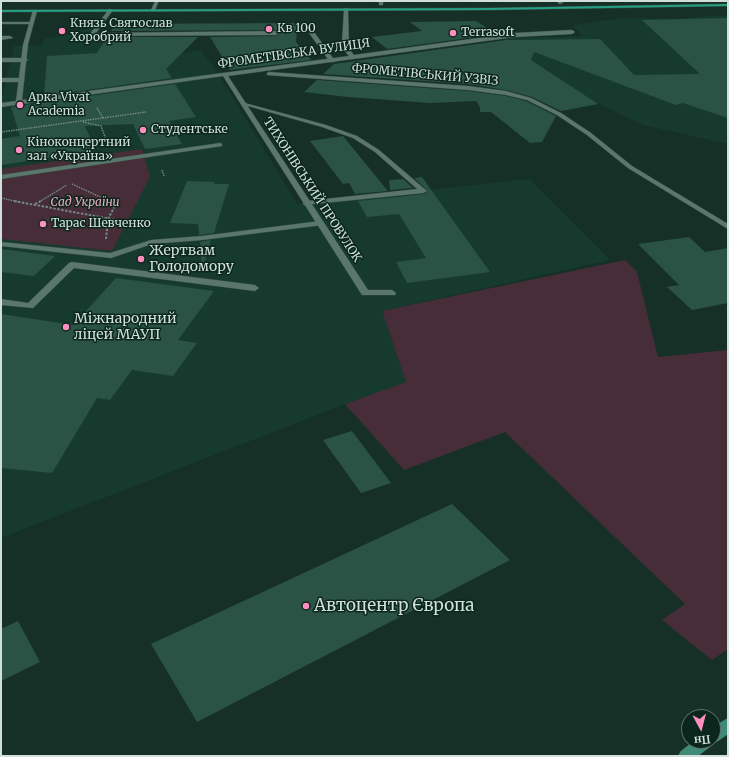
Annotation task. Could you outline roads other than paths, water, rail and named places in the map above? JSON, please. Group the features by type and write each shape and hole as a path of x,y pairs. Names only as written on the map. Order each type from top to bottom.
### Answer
{"main road":[{"path":"233,4 636,1"},
{"path":"148,4 156,2 164,4"},
{"path":"1,11 346,10 728,5"},
{"path":"686,756 695,749"}],"street":[{"path":"154,10 156,2"},
{"path":"111,10 92,35 276,33"},
{"path":"346,10 344,43 346,49 354,58"},
{"path":"19,103 27,44 35,11"},
{"path":"1,23 32,23"},
{"name":"ФРОМЕТІВСЬКА ВУЛИЦЯ","path":"1,105 315,64 515,35 572,32"},
{"path":"312,33 332,61"},
{"path":"1,38 10,38"},
{"path":"1,60 25,60"},
{"path":"315,64 331,79"},
{"name":"ФРОМЕТІВСЬКИЙ УЗВІЗ","path":"249,72 468,88 506,93 529,99 559,114 589,134 630,167 728,227"},
{"name":"ТИХОНІВСЬКИЙ ПРОВУЛОК","path":"225,75 365,294 392,292"},
{"path":"1,80 22,80"},
{"path":"243,103 324,126 355,137 377,151 423,191 307,203"},
{"path":"1,177 220,146"},
{"path":"1,244 111,256 151,242 202,238 320,223"},
{"path":"1,302 30,306 72,265 255,288"}],"place":[{"name":"Кв 100","path":"269,29"},
{"name":"Князь Святослав Хоробрий","path":"62,31"},
{"name":"Terrasoft","path":"453,33"},
{"name":"Арка Vivat Academia","path":"20,105"},
{"name":"Студентське","path":"143,130"},
{"name":"Кіноконцертний зал «Україна»","path":"19,150"},
{"name":"Тарас Шевченко","path":"43,224"},
{"name":"Жертвам Голодомору","path":"141,259"},
{"name":"Міжнародний ліцей МАУП","path":"66,327"},
{"name":"Автоцентр Європа","path":"306,606"}],"park label":[{"name":"Сад України","path":"85,203"}]}
